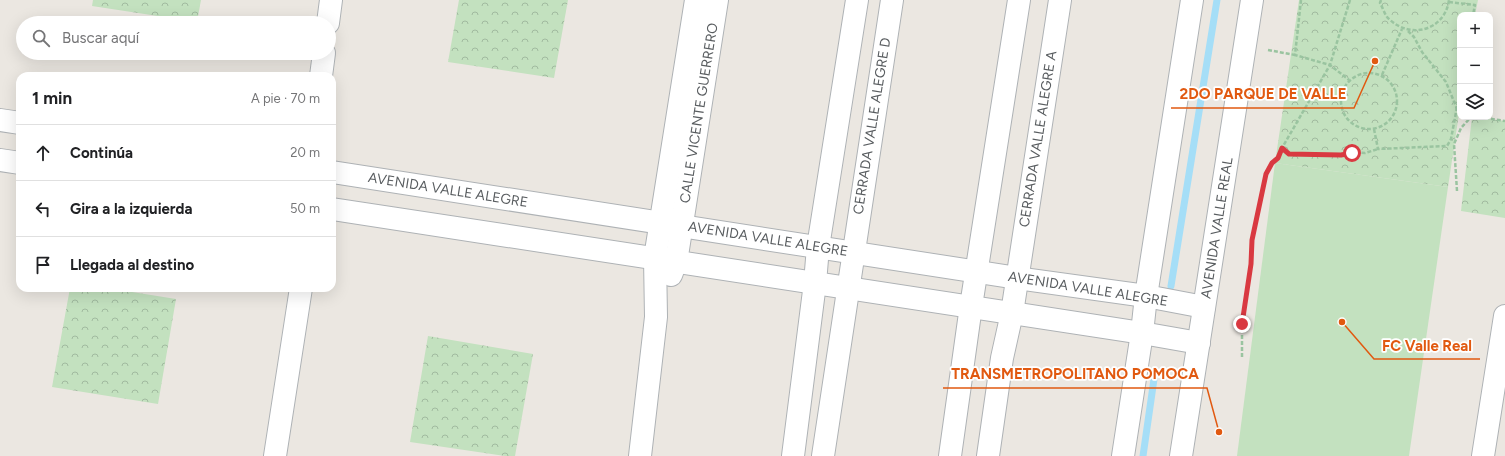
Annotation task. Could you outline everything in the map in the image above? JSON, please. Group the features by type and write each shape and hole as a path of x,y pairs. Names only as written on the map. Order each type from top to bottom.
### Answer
{"street":[{"path":"329,16 331,0"},
{"name":"CALLE VICENTE GUERRERO","path":"640,456 656,317 671,224 696,0"},
{"name":"CALLE VICENTE GUERRERO","path":"671,224 717,0"},
{"path":"793,456 815,283 818,247 857,0"},
{"name":"CERRADA VALLE ALEGRE D","path":"823,456 892,0"},
{"path":"950,456 971,306 1019,0"},
{"name":"CERRADA VALLE ALEGRE A","path":"988,456 1002,358 1012,313 1060,0"},
{"path":"1123,456 1192,0"},
{"name":"AVENIDA VALLE REAL","path":"1181,456 1252,0"},
{"path":"322,72 323,60"},
{"path":"0,120 16,122"},
{"path":"0,160 16,162"},
{"name":"AVENIDA VALLE ALEGRE","path":"336,173 977,272 1146,296 1204,307"},
{"path":"336,210 971,306 1199,343"},
{"path":"275,456 300,292"},
{"path":"1483,456 1505,316"}],"path":[{"path":"1295,55 1301,0"},
{"path":"1242,357 1242,324 1251,264 1253,234 1266,174 1272,163 1278,158 1282,148 1330,65 1350,0"},
{"path":"1381,0 1380,3 1388,19 1402,29 1407,30 1426,29 1436,23 1444,14 1449,1 1475,5"},
{"path":"1474,12 1476,0"},
{"path":"1382,75 1402,29"},
{"path":"1407,30 1414,36 1422,52 1446,82 1457,108"},
{"path":"1245,46 1295,55 1330,65 1349,80"},
{"path":"1371,72 1382,75 1392,82 1397,93 1397,105 1393,116 1385,125 1374,129 1365,129 1356,126 1343,114 1340,105 1343,87 1349,80 1359,74 1371,72"},
{"path":"1282,148 1289,154 1341,155 1378,149 1447,146 1452,139 1457,115"},
{"path":"1493,119 1505,121"},
{"path":"1457,190 1454,144 1461,128 1468,120"},
{"path":"1374,129 1378,149"}],"green space":[{"path":"93,0 201,0 198,16 158,16 92,6"},
{"path":"459,0 568,0 554,78 448,62"},
{"path":"1299,0 1478,0 1476,12 1457,12 1458,120 1448,187 1275,163"},
{"path":"1472,120 1505,121 1505,218 1461,211"},
{"path":"1275,163 1448,187 1409,456 1237,456"},
{"path":"69,292 132,292 176,299 158,404 52,387"},
{"path":"428,336 533,354 515,456 505,456 410,442"}],"waterway":[{"path":"1171,286 1217,0"},
{"path":"1143,456 1154,379"}],"place":[{"name":"2DO PARQUE DE VALLE","path":"1375,61"},
{"name":"FC Valle Real","path":"1342,322"},
{"name":"TRANSMETROPOLITANO POMOCA","path":"1219,432"}],"route":[{"path":"1242,324 1251,264 1252,240 1266,174 1272,163 1278,158 1282,148 1289,154 1341,155 1352,153"}]}
